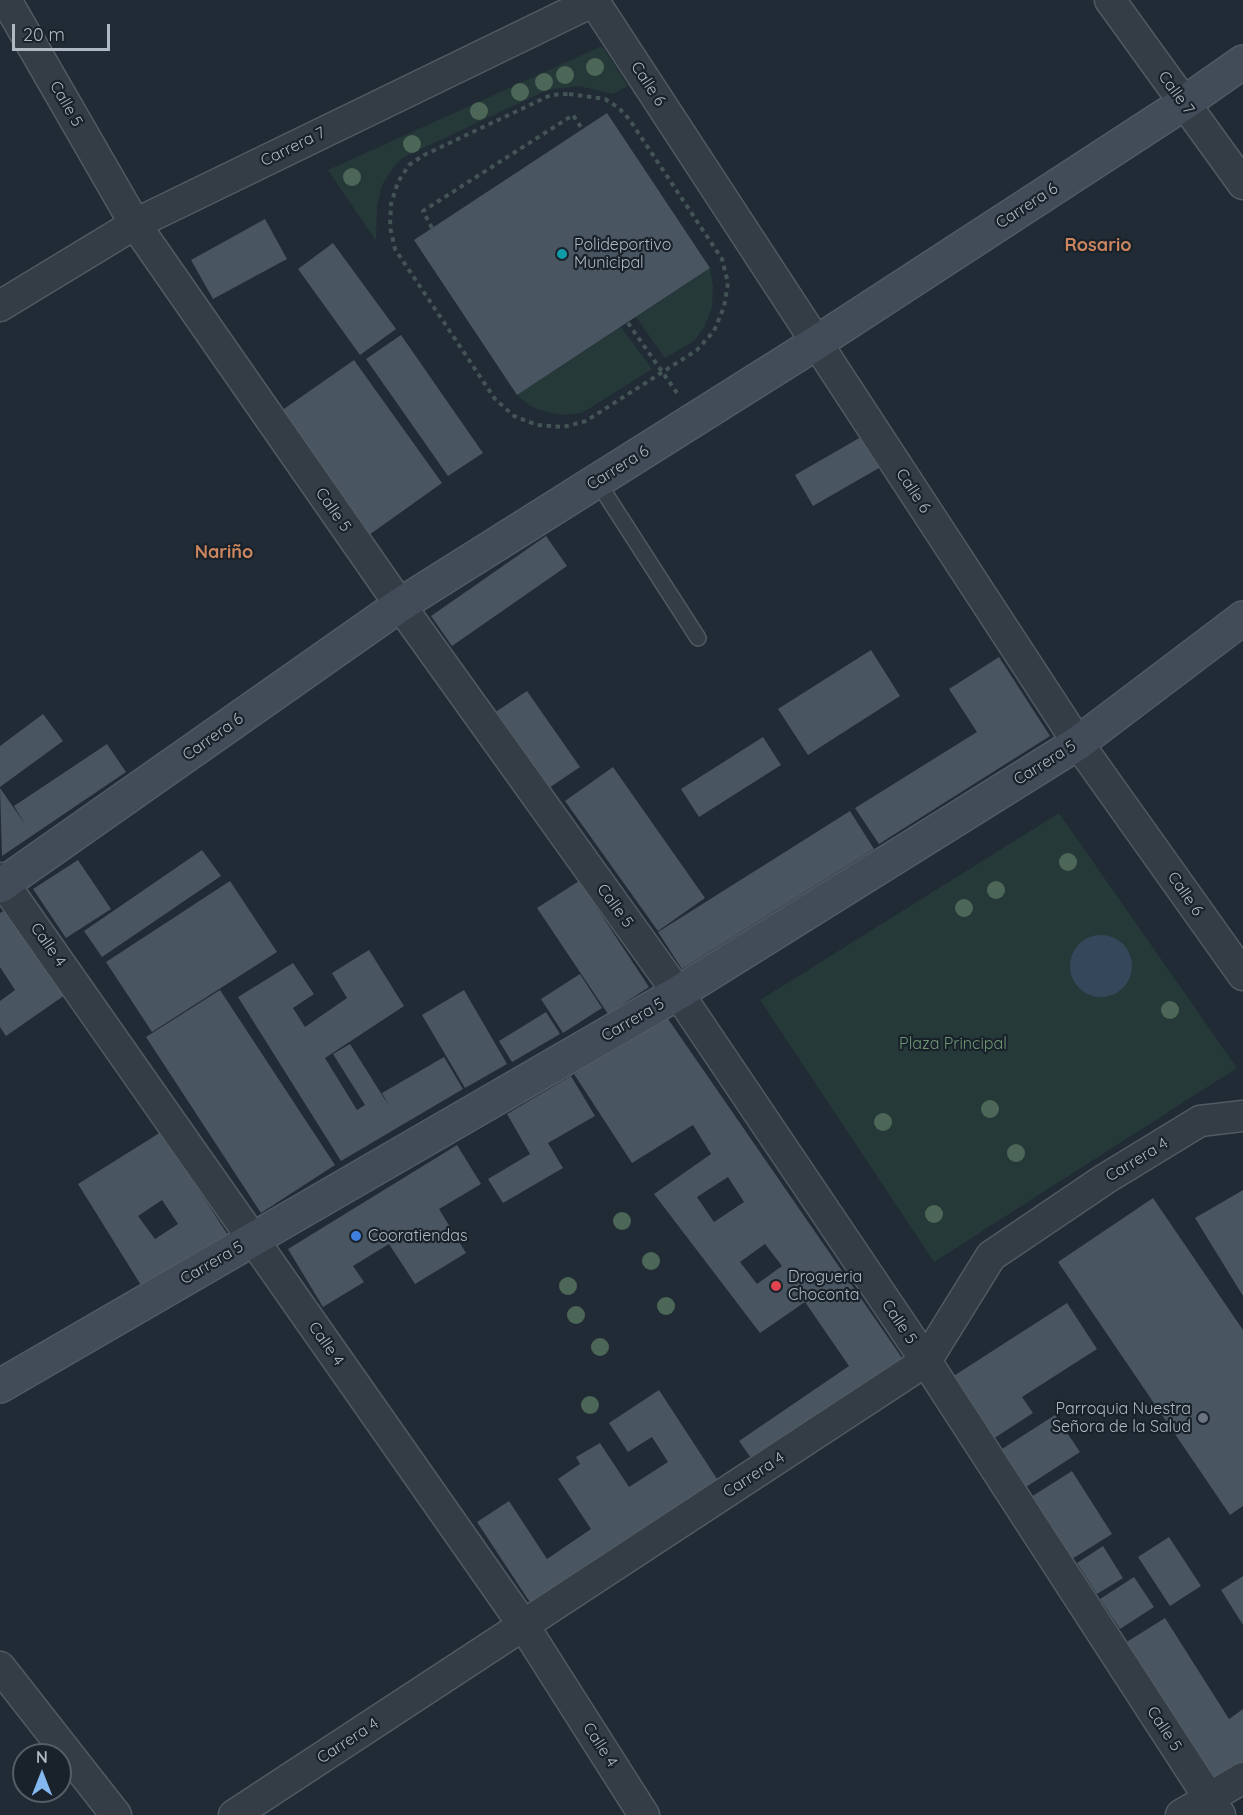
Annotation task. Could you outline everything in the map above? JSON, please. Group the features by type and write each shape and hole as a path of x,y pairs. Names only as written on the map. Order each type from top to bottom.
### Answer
{"street":[{"name":"Calle 5","path":"6,0 135,224 400,605 678,993 926,1361 1215,1807"},
{"name":"Carrera 7","path":"0,306 135,224 593,0"},
{"name":"Calle 6","path":"593,0 1078,742 1243,975"},
{"name":"Calle 7","path":"1110,0 1243,184"},
{"name":"Carrera 6","path":"1,882 400,605 816,343 1183,104 1243,62"},
{"name":"Carrera 5","path":"0,1386 678,993 1078,742 1243,618"},
{"name":"Calle 4","path":"1,882 524,1626 644,1815"},
{"name":"Carrera 4","path":"234,1815 926,1361 991,1256 1105,1179 1200,1121 1243,1116"},
{"path":"0,1667 116,1815"},
{"path":"1181,1815 1215,1807 1243,1778"}],"lane":[{"path":"597,481 698,639"}],"path":[{"path":"551,95 605,99 619,108 722,259 728,283 724,307 714,331 697,350 662,372 586,421 563,427 537,425 514,416 495,399 395,249 390,227 391,204 398,182 409,165 424,154 551,95"},
{"path":"432,228 423,211 573,115 583,130"},
{"path":"628,322 681,398"}],"green space":[{"path":"602,46 628,86 613,94 579,86 547,90 404,157 395,165 382,185 377,207 376,241 328,170"},
{"path":"710,268 713,287 712,307 705,326 694,341 665,358 636,317"},
{"path":"621,327 652,369 582,413 564,415 546,412 530,406 517,395"},
{"name":"Plaza Principal","path":"1059,813 1237,1068 934,1262 760,1000","holes":["1103,936 1112,938 1128,951 1131,960 1129,979 1077,948 1084,941"]}],"water":[{"path":"1101,935 1123,944 1132,966 1123,988 1101,997 1079,988 1070,966 1079,944"}],"building":[{"name":"Polideportivo Municipal","path":"607,113 710,268 517,395 414,240"},
{"path":"265,219 287,259 213,299 191,260"},
{"path":"333,243 396,329 360,355 298,269"},
{"path":"401,335 483,453 448,476 366,359"},
{"path":"354,360 442,483 369,535 281,411"},
{"path":"861,437 879,468 813,506 795,475"},
{"path":"546,536 567,566 452,646 431,616"},
{"path":"871,650 900,696 808,755 778,709"},
{"path":"999,657 1050,736 879,844 855,808 977,732 949,689"},
{"path":"527,691 580,767 546,790 494,713"},
{"path":"43,714 63,741 0,787 0,746"},
{"path":"763,737 781,765 699,817 681,789"},
{"path":"107,744 126,772 2,856 0,788 25,824 14,806"},
{"path":"613,767 705,898 658,931 565,801"},
{"path":"850,811 874,849 682,969 658,932"},
{"path":"202,850 221,876 102,957 84,931"},
{"path":"78,860 111,909 66,938 33,889"},
{"path":"230,881 277,952 152,1032 106,962"},
{"path":"579,881 649,987 608,1014 537,908"},
{"path":"7,909 65,995 6,1036 0,1027 0,1001 15,990 0,967 0,913"},
{"path":"369,950 404,1006 325,1058 357,1110 365,1105 333,1054 350,1044 389,1106 382,1093 444,1057 463,1089 341,1161 238,997 293,963 314,994 293,1008 305,1027 347,998 332,973"},
{"path":"580,974 602,1008 563,1033 541,999"},
{"path":"220,990 335,1165 261,1213 146,1037"},
{"path":"464,990 507,1064 465,1088 422,1015"},
{"path":"546,1012 560,1034 512,1062 499,1041"},
{"path":"666,1016 907,1365 756,1465 739,1441 849,1366 805,1302 760,1333 654,1194 711,1154 693,1125 632,1163 574,1074","holes":["728,1177 744,1202 714,1222 697,1197","765,1244 782,1266 757,1284 740,1262"]},
{"path":"571,1076 595,1116 548,1143 563,1168 503,1203 488,1179 530,1154 507,1114"},
{"path":"161,1132 228,1235 144,1290 78,1184","holes":["162,1200 178,1224 155,1239 138,1216"]},
{"path":"457,1145 481,1184 439,1209 466,1253 415,1284 389,1244 353,1266 364,1282 323,1307 288,1249"},
{"path":"1243,1190 1243,1296 1195,1218"},
{"name":"Parroquia Nuestra Señora de la Salud","path":"1153,1198 1243,1330 1243,1506 1230,1515 1058,1262"},
{"path":"1067,1303 1097,1349 1022,1397 1033,1413 993,1439 952,1377"},
{"path":"659,1390 723,1488 535,1610 477,1522 509,1501 547,1559 591,1529 558,1479 580,1464 576,1457 600,1443 629,1487 668,1462 652,1437 628,1452 609,1423"},
{"path":"1055,1415 1080,1452 1026,1487 1002,1449"},
{"path":"1072,1471 1112,1534 1072,1559 1031,1497"},
{"path":"1169,1537 1201,1586 1170,1606 1138,1557"},
{"path":"1103,1546 1123,1578 1097,1594 1077,1563"},
{"path":"1243,1576 1243,1625 1221,1590"},
{"path":"1134,1577 1154,1607 1120,1629 1100,1599"},
{"path":"1165,1618 1229,1719 1243,1709 1243,1764 1215,1782 1125,1643"}],"place":[{"name":"Polideportivo Municipal","path":"562,254"},
{"name":"Cooratiendas","path":"356,1236"},
{"name":"Drogueria Choconta","path":"776,1286"},
{"name":"Parroquia Nuestra Señora de la Salud","path":"1203,1418"}],"district":[{"name":"Rosario","path":"1098,246"},
{"name":"Nariño","path":"224,553"}]}
